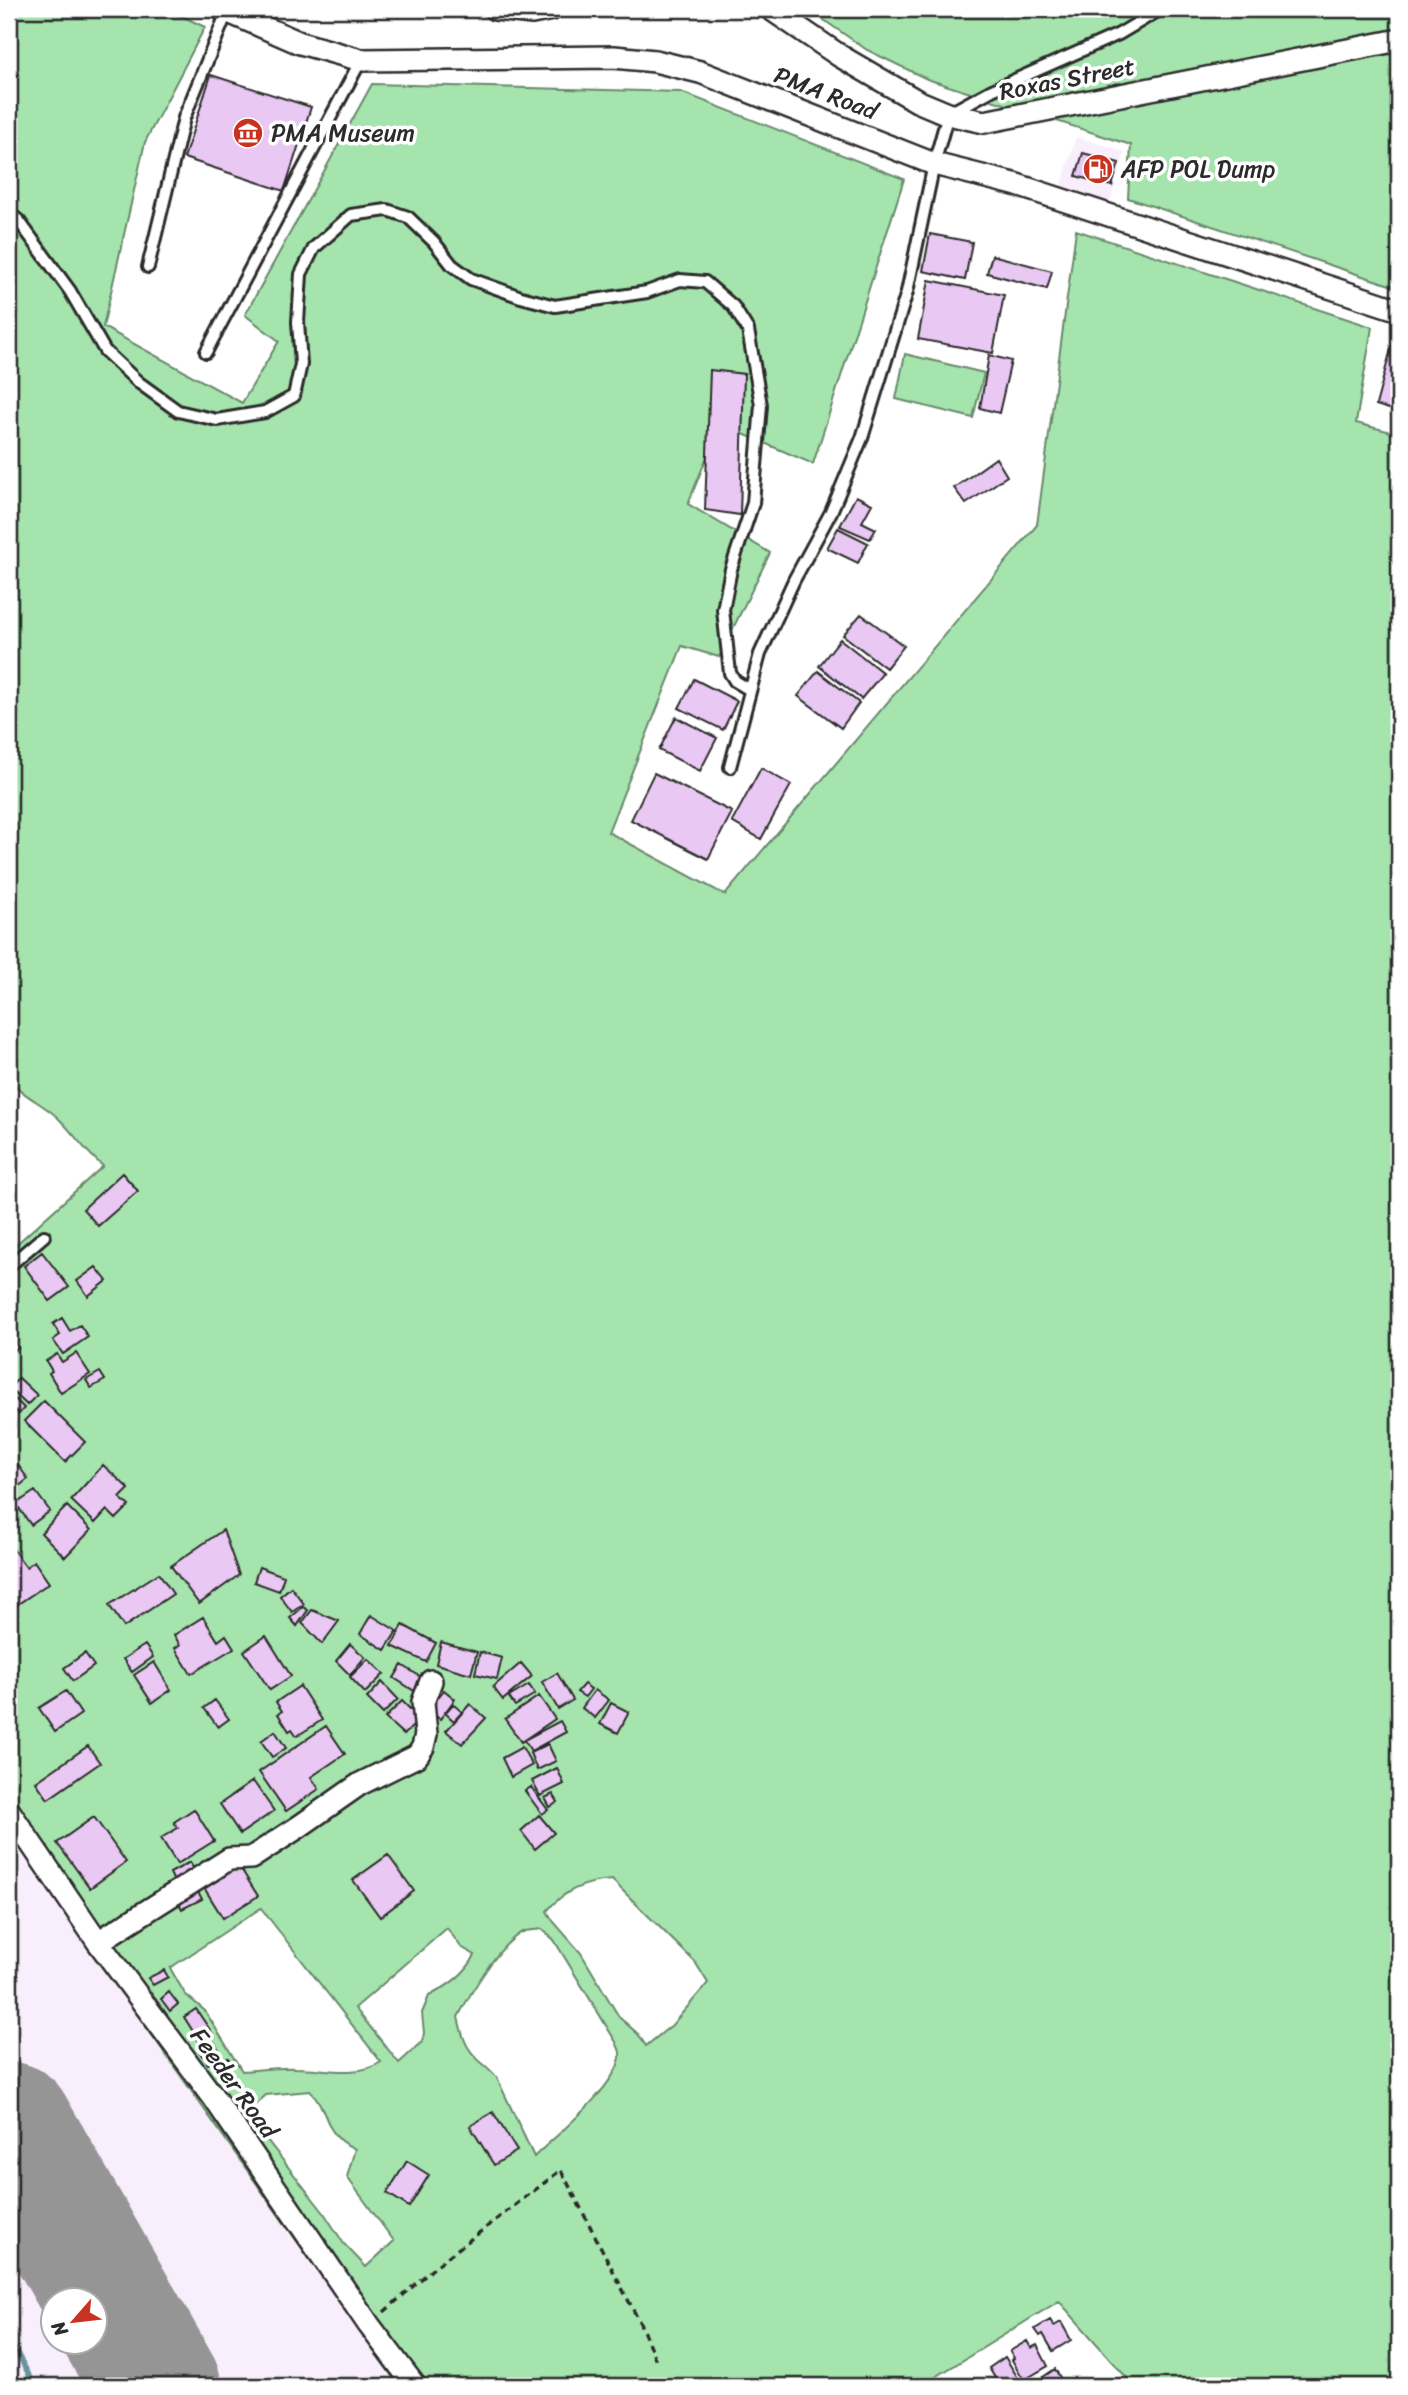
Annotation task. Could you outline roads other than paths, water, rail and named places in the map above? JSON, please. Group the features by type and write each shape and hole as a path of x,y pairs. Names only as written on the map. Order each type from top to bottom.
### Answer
{"street":[{"path":"495,9 532,13 552,9"},
{"name":"Roxas Street","path":"771,9 839,56 917,101 947,114 984,122 1399,40"},
{"name":"PMA Road","path":"225,10 300,43 361,60 614,57 655,61 700,72 934,164 1014,184 1399,310"},
{"path":"98,1942 229,1859 251,1858 359,1784 417,1756 423,1747 426,1734 423,1702 430,1681"},
{"name":"Feeder Road","path":"9,1811 98,1942 214,2098 369,2325 415,2386"}],"lane":[{"path":"730,767 760,654 794,580 831,512 862,438 907,292 947,114 992,90 1119,34 1161,9"},
{"path":"148,267 184,118 225,10"},
{"path":"206,352 361,60"},
{"path":"9,213 19,221 70,291 105,351 138,382 178,411 217,420 265,412 294,396 301,365 298,322 301,274 314,248 351,215 387,210 408,217 434,242 452,265 471,279 521,298 555,306 647,292 680,280 705,282 733,306 748,330 761,405 753,503 731,569 723,610 730,673 735,681 750,690"},
{"path":"9,1266 44,1237"}],"waterway":[{"path":"9,2338 35,2386"}],"place":[{"name":"PMA Museum","path":"248,133"},
{"name":"AFP POL Dump","path":"1098,169"}]}
